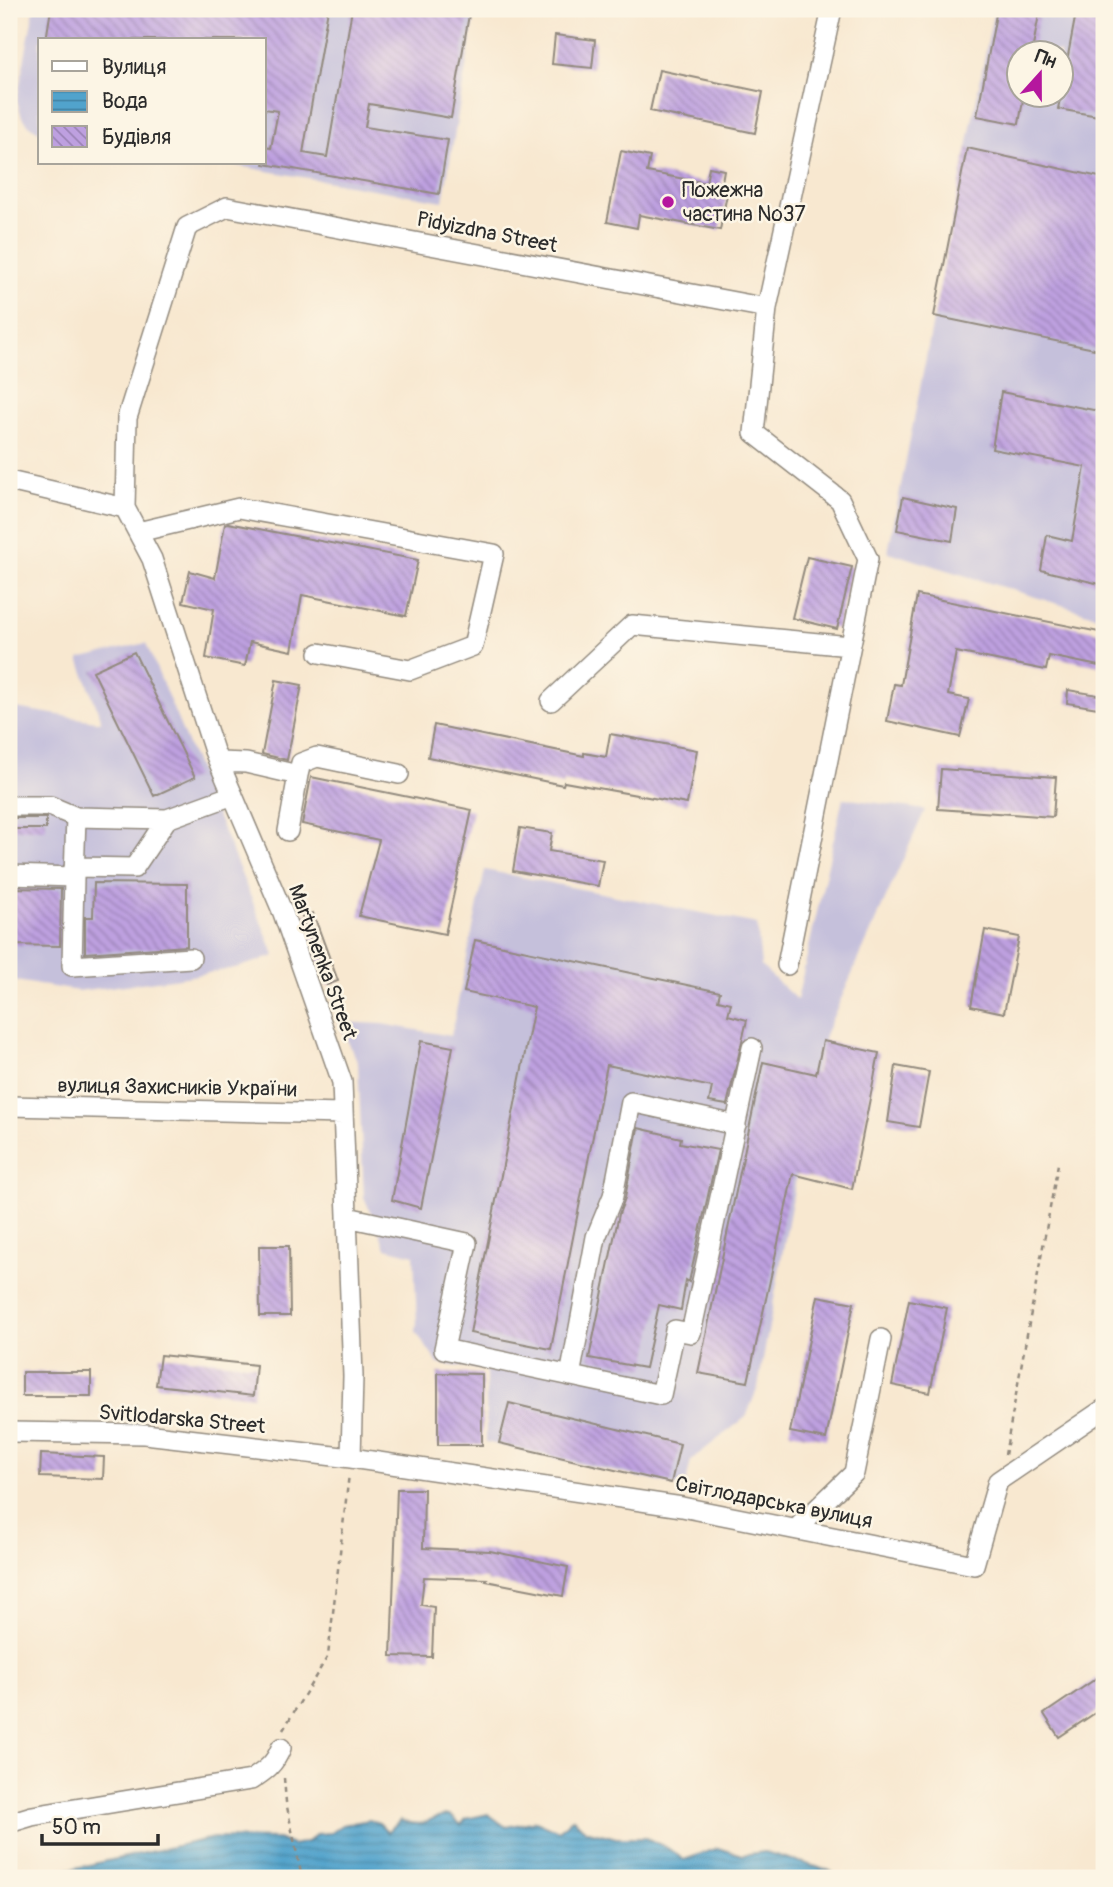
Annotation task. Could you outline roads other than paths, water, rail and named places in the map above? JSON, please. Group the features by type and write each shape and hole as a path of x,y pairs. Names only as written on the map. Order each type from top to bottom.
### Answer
{"street":[{"path":"788,965 868,559 840,499 754,433 767,308 832,9"},
{"name":"Pidyizdna Street","path":"125,508 127,418 187,227 227,207 767,308"},
{"path":"9,481 125,508"},
{"name":"Martynenka Street","path":"125,508 152,559 214,751 283,912 342,1082 353,1376 351,1458"},
{"path":"138,533 239,508 494,554 473,646 410,670 319,653"},
{"path":"551,701 632,625 850,646"},
{"path":"288,831 301,764 317,757 399,774"},
{"path":"219,762 246,763 299,775"},
{"path":"9,806 50,806 76,817 167,819 233,795"},
{"path":"76,817 72,965 191,958"},
{"path":"9,876 134,869 167,819"},
{"path":"347,1217 467,1243 444,1349 661,1395 675,1330 691,1333 752,1048"},
{"path":"570,1376 596,1237 613,1196 631,1102 736,1125"},
{"name":"вулиця Захисників України","path":"9,1106 343,1114"},
{"path":"796,1530 854,1473 881,1339"},
{"name":"Світлодарська вулиця","path":"351,1458 682,1507 974,1565 998,1481 1104,1409"},
{"name":"Svitlodarska Street","path":"9,1432 145,1434 351,1458"},
{"path":"9,1823 32,1816 251,1780 267,1770 277,1759 281,1748"}],"water":[{"path":"488,1814 506,1827 536,1821 559,1831 573,1818 585,1830 616,1838 646,1838 666,1847 684,1860 718,1848 742,1855 765,1852 830,1871 839,1878 29,1878 213,1838 278,1839 292,1845 307,1842 317,1834 330,1833 342,1825 369,1820 379,1823 388,1832 400,1820 416,1824 450,1815 461,1825 466,1819"}],"place":[{"name":"Пожежна частина №37","path":"668,202"}]}
